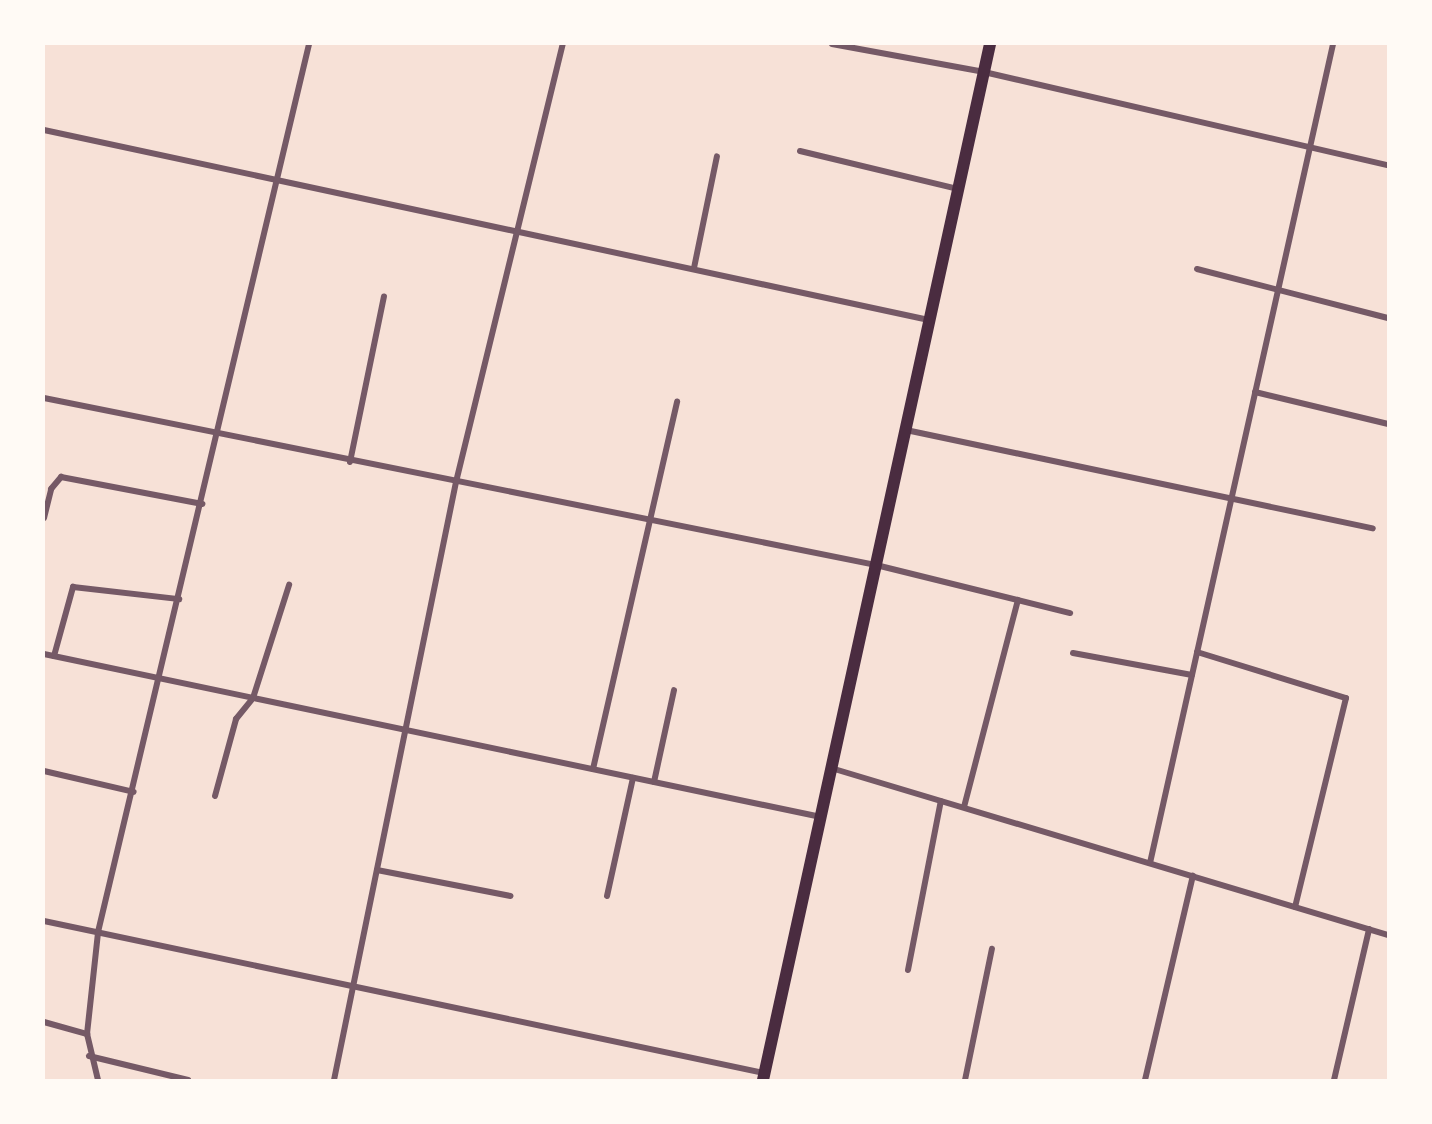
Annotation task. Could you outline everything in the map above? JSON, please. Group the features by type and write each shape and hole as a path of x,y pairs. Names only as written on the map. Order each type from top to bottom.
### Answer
{"main road":[{"path":"764,1077 990,44"}],"street":[{"path":"98,1080 89,1056 87,1034 98,932 134,792 309,44"},
{"path":"334,1080 355,986 403,729 456,482 513,231 563,44"},
{"path":"832,44 984,72 1389,165"},
{"path":"1150,863 1333,44"},
{"path":"44,130 929,320"},
{"path":"800,151 958,189"},
{"path":"694,268 717,156"},
{"path":"1197,269 1389,318"},
{"path":"350,462 384,296"},
{"path":"1255,392 1389,424"},
{"path":"44,398 350,462 876,565 1070,613"},
{"path":"592,769 677,401"},
{"path":"906,430 1373,528"},
{"path":"44,518 51,489 61,477 202,504"},
{"path":"216,796 236,719 253,698 289,585"},
{"path":"54,656 73,587 179,598"},
{"path":"964,807 1018,600"},
{"path":"1197,652 1346,698 1295,907"},
{"path":"1073,653 1192,675"},
{"path":"44,654 821,817"},
{"path":"654,782 674,690"},
{"path":"831,768 1389,935"},
{"path":"44,771 134,792"},
{"path":"607,896 633,778"},
{"path":"908,969 941,801"},
{"path":"377,870 511,896"},
{"path":"1145,1080 1193,876"},
{"path":"44,921 355,986 764,1077"},
{"path":"1334,1080 1370,929"},
{"path":"965,1080 992,949"},
{"path":"44,1022 87,1034"},
{"path":"89,1056 188,1080"}]}
